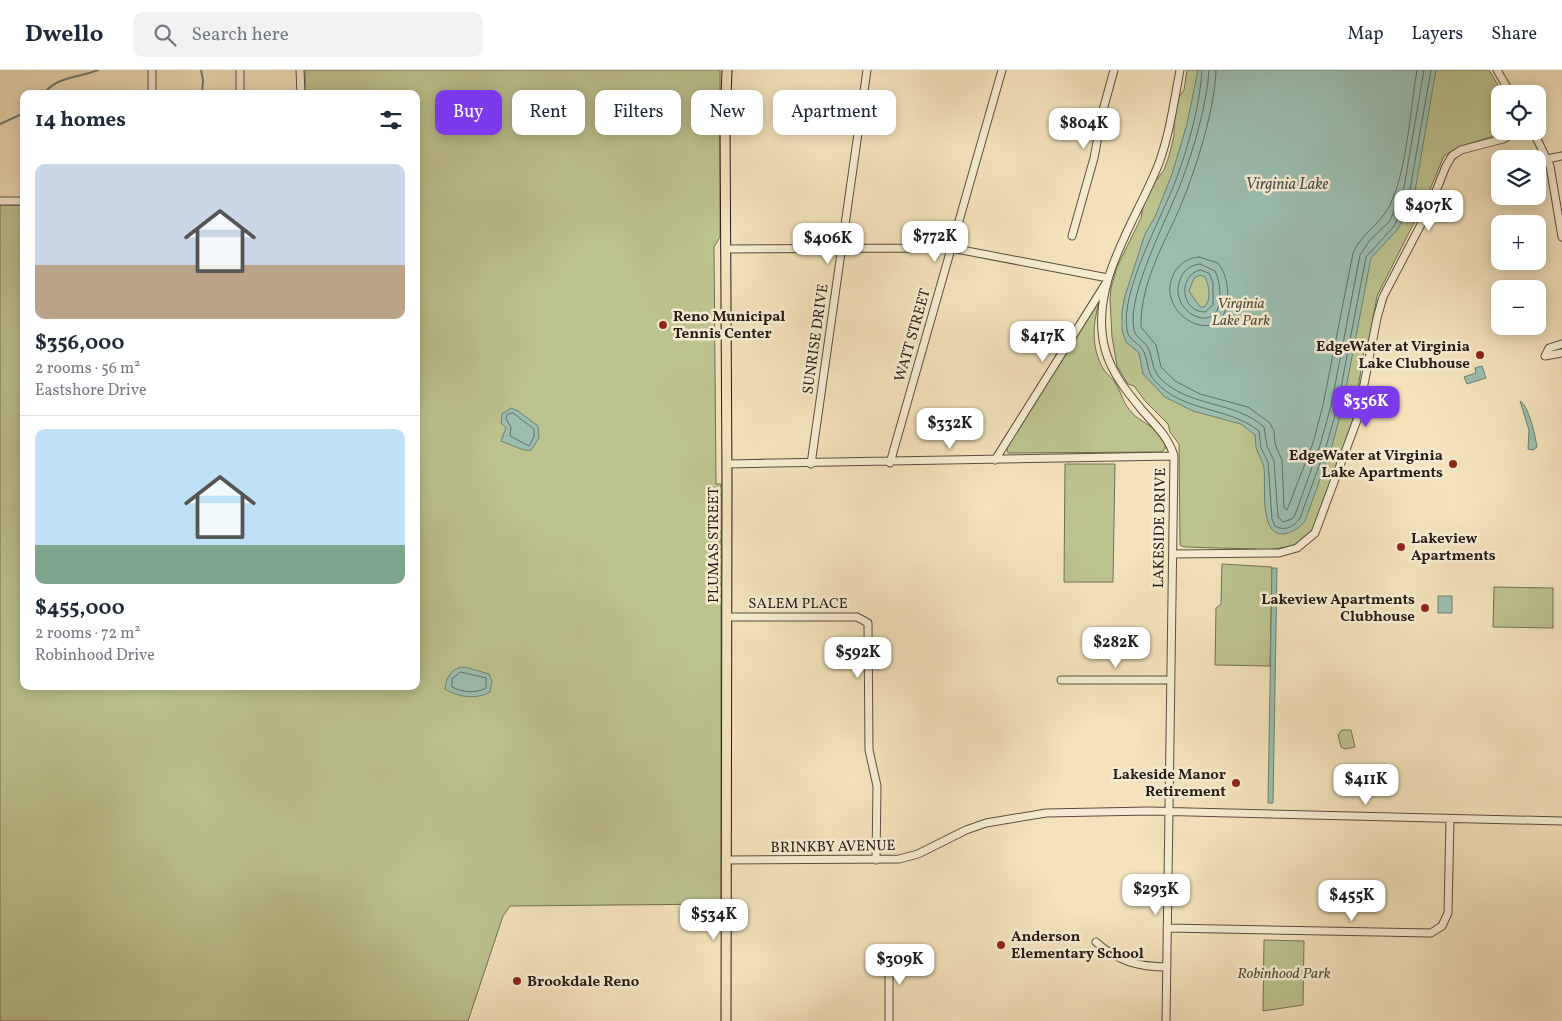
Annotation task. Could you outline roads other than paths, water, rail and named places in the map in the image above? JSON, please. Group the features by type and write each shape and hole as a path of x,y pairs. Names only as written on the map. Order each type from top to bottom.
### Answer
{"main road":[{"name":"PLUMAS STREET","path":"726,1021 727,70"}],"street":[{"path":"152,70 152,90"},
{"path":"240,70 240,90"},
{"path":"300,70 301,90"},
{"name":"SUNRISE DRIVE","path":"811,464 867,70"},
{"name":"WATT STREET","path":"890,463 1002,70"},
{"path":"1072,236 1094,158 1103,110 1114,70"},
{"name":"LAKESIDE DRIVE","path":"1166,1021 1174,456 1164,435 1129,393 1109,360 1103,338 1102,321 1108,278 1162,153 1180,70"},
{"path":"1496,70 1505,85"},
{"path":"1173,554 1279,553 1304,544 1315,533 1358,415 1376,318 1383,298 1428,211 1452,156 1461,150 1499,140"},
{"path":"1538,140 1548,159 1562,237"},
{"path":"1548,159 1562,156"},
{"path":"0,201 20,201"},
{"path":"726,249 951,248 1108,278 995,460"},
{"path":"1562,344 1549,348 1546,356 1562,353"},
{"path":"727,464 890,463 1174,456"},
{"name":"SALEM PLACE","path":"727,617 857,617 868,622 869,750 878,786 876,860"},
{"path":"1061,680 1171,680"},
{"name":"BRINKBY AVENUE","path":"726,860 876,860 909,857 966,830 1023,815 1066,812 1169,812 1562,821"},
{"path":"1167,928 1431,933 1442,926 1448,913 1450,819"},
{"path":"1096,942 1115,957 1136,965 1167,967"},
{"path":"883,959 889,973 889,1021"}],"water":[{"name":"Virginia Lake","path":"1198,70 1436,70 1414,197 1398,229 1371,258 1342,409 1331,449 1305,521 1289,533 1275,532 1270,526 1265,507 1264,468 1256,448 1255,435 1241,424 1193,411 1165,397 1143,374 1139,353 1126,342 1122,330 1122,311 1125,296 1145,234 1155,217 1172,174 1187,124","holes":["1200,275 1205,277 1209,289 1209,297 1207,304 1204,307 1200,307 1189,291 1194,278"]},
{"path":"1482,366 1486,378 1467,384 1464,377 1476,373 1475,368"},
{"path":"1520,401 1529,415 1533,428 1537,447 1533,450 1528,449 1529,430"},
{"path":"511,408 538,426 539,438 531,450 521,449 501,441 506,428 501,423 502,414"},
{"path":"1272,568 1277,568 1273,803 1268,803"},
{"path":"1438,596 1452,596 1452,613 1438,613"},
{"path":"460,667 489,674 492,681 490,692 473,697 456,694 445,689 447,680 453,671"}],"waterway":[{"path":"47,90 68,78 98,70"},
{"path":"201,70 202,90"},
{"path":"0,124 20,115"}],"place":[{"name":"Reno Municipal Tennis Center","path":"663,325"},
{"name":"EdgeWater at Virginia Lake Clubhouse","path":"1480,355"},
{"name":"EdgeWater at Virginia Lake Apartments","path":"1453,464"},
{"name":"Lakeview Apartments","path":"1401,547"},
{"name":"Lakeview Apartments Clubhouse","path":"1425,608"},
{"name":"Lakeside Manor Retirement","path":"1236,783"},
{"name":"Anderson Elementary School","path":"1001,945"},
{"name":"Brookdale Reno","path":"517,981"}],"park label":[{"name":"Virginia Lake Park","path":"1241,312"},
{"name":"Robinhood Park","path":"1284,973"}]}
